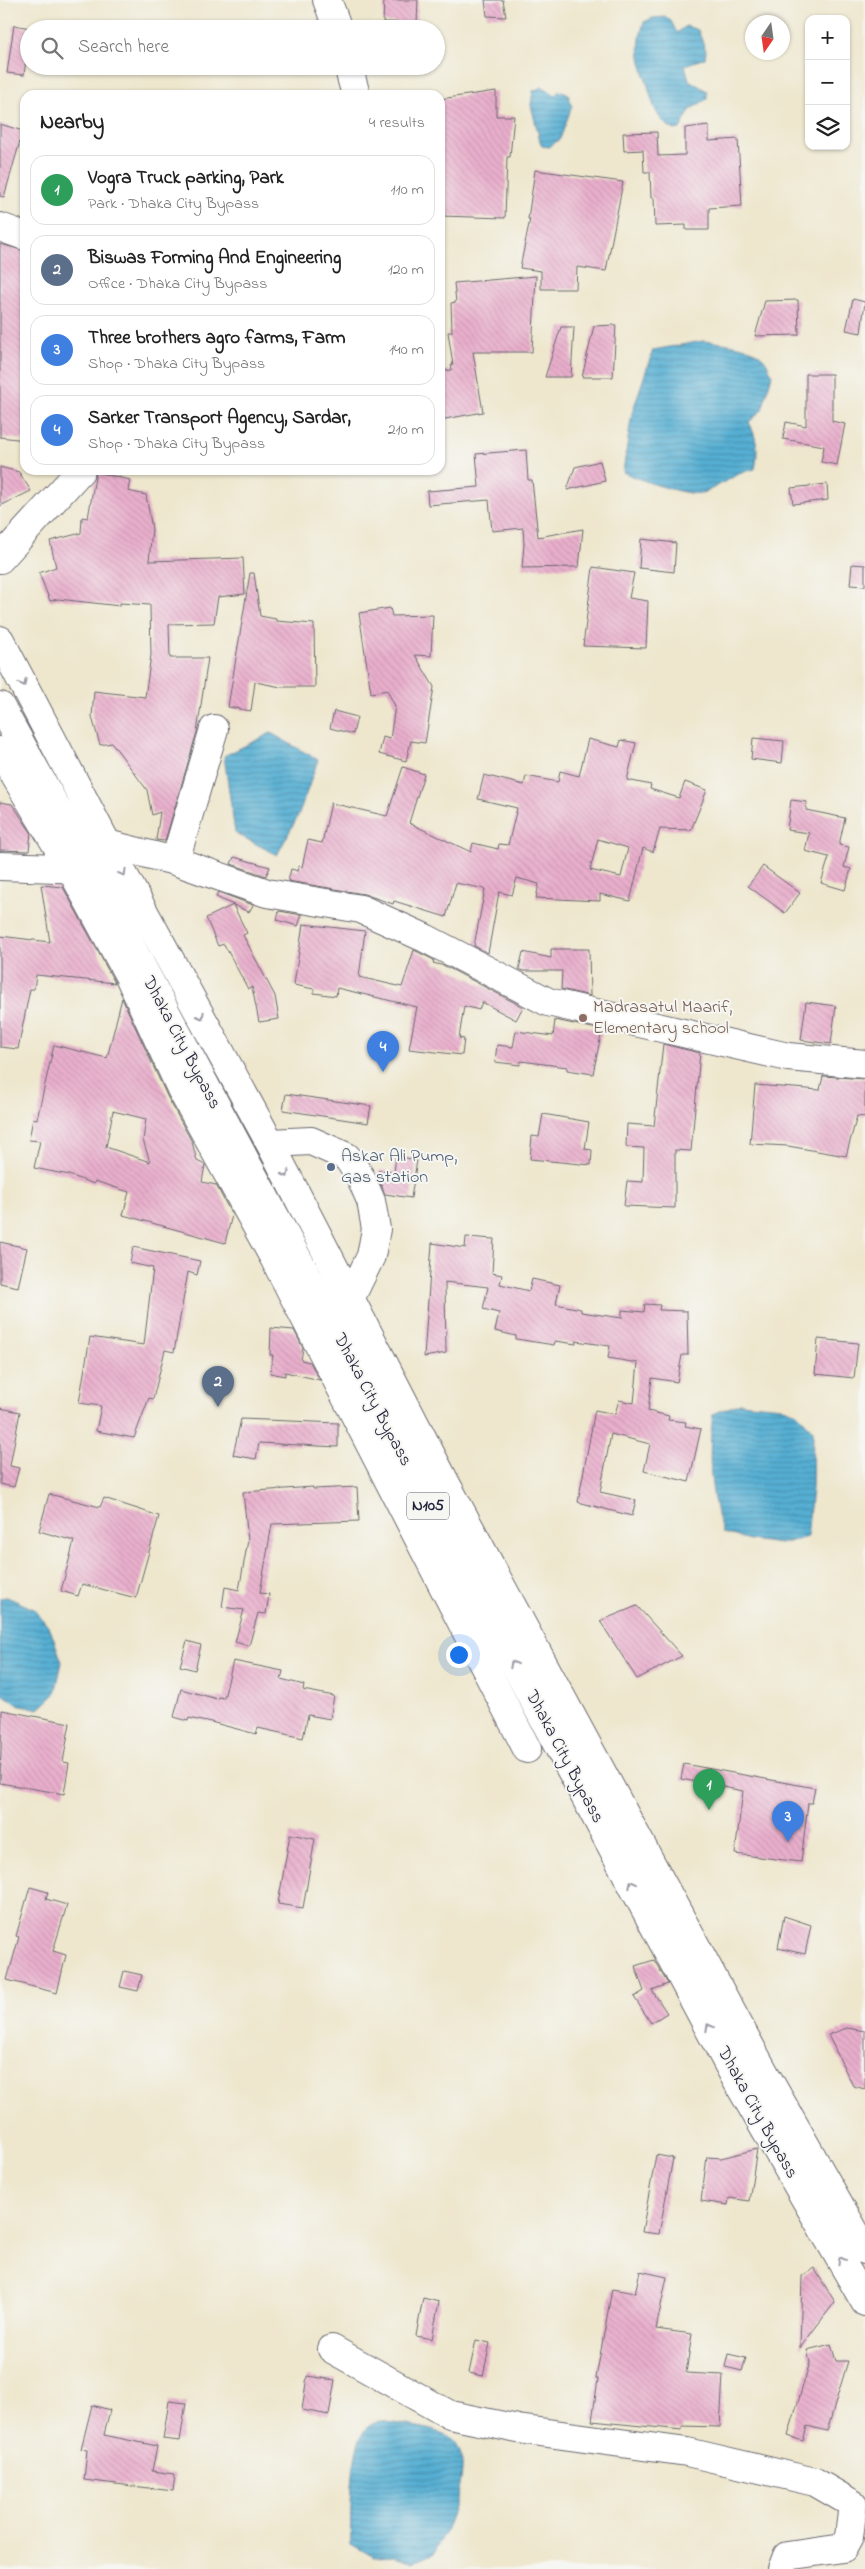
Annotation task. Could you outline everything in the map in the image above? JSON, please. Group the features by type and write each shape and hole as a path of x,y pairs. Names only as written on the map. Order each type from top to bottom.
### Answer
{"main road":[{"path":"327,0 335,20"},
{"path":"350,75 355,90"},
{"path":"0,227 20,234"},
{"path":"0,559 76,475"},
{"path":"0,640 107,844 270,1142 454,1500 764,2072 865,2250"},
{"name":"Dhaka City Bypass","path":"0,706 79,869 737,2081 865,2302"},
{"path":"175,861 214,729"},
{"path":"0,751 79,869 182,1089 274,1258 527,1749"},
{"path":"107,844 175,861 267,892 361,909 425,938 548,1002 788,1057 865,1064"},
{"path":"0,866 79,869"},
{"path":"270,1142 311,1141 347,1157 361,1178 371,1201 376,1229 371,1256 350,1299"},
{"path":"332,2349 450,2415 518,2429 687,2452 815,2482 859,2507 849,2537 843,2548 787,2556 782,2569"}],"water":[{"path":"665,17 671,21 677,33 686,26 698,30 706,51 705,58 685,65 689,80 707,91 707,99 691,109 680,129 675,130 664,123 655,109 639,50 644,22 653,18"},
{"path":"542,87 556,95 559,91 568,94 572,106 560,139 549,147 542,146 531,105 533,91"},
{"path":"703,341 743,347 757,353 763,358 772,375 762,410 749,422 756,445 755,469 740,473 709,490 695,494 662,487 623,472 632,413 653,350"},
{"path":"271,733 318,760 299,814 277,855 235,833 224,756"},
{"path":"740,1403 781,1407 797,1413 813,1431 812,1488 807,1537 780,1544 750,1540 723,1533 712,1489 710,1445 713,1414"},
{"path":"7,1597 34,1609 50,1629 62,1662 55,1694 39,1709 17,1704 0,1692 0,1598"},
{"path":"379,2421 444,2434 456,2443 461,2456 462,2472 459,2490 454,2508 435,2553 413,2562 394,2556 374,2557 351,2544 352,2484 357,2450 366,2429"}],"building":[{"path":"384,0 418,0 417,20 383,20"},
{"path":"485,0 503,0 506,17 487,16"},
{"path":"14,25 20,26 20,75 7,73"},
{"path":"496,91 496,116 514,116 510,157 507,157 505,218 445,216 445,98"},
{"path":"0,124 20,130 20,141 4,197 0,196"},
{"path":"709,125 709,141 738,139 742,206 709,208 709,230 686,230 686,225 655,226 654,198 651,198 650,172 644,172 643,150 624,151 623,133 657,132 658,156 685,155 685,128"},
{"path":"535,170 623,182 606,271 577,267 576,289 541,289 541,271 520,268 530,219 528,219"},
{"path":"0,244 20,250 20,439 0,437"},
{"path":"536,276 532,352 473,352 483,412 445,419 445,371 452,370 451,365 453,365 448,332 452,332 451,303 456,302 454,283"},
{"path":"853,299 865,302 861,333 846,330"},
{"path":"798,300 799,335 755,336 765,301"},
{"path":"616,325 613,377 582,377 594,326"},
{"path":"561,327 574,327 571,377 545,377"},
{"path":"806,374 832,374 832,421 845,424 837,465 821,462 824,446 783,439 786,422 806,426"},
{"path":"526,450 528,480 532,480 538,537 583,529 579,567 522,568 523,528 492,531 489,500 428,505 427,491 479,487 476,454"},
{"path":"600,461 605,481 567,490 575,467"},
{"path":"0,467 19,472 31,491 0,506"},
{"path":"95,475 109,475 130,480 128,491 146,495 152,529 149,561 243,558 245,594 218,597 214,623 169,624 170,658 208,658 197,732 165,841 156,840 160,812 152,815 147,790 112,743 100,745 92,717 94,691 145,697 151,655 150,605 120,603 120,606 58,599 50,601 39,573 56,567 50,541 81,533 82,517 88,518"},
{"path":"827,484 828,500 793,504 791,488"},
{"path":"641,539 676,543 674,572 639,568"},
{"path":"852,564 865,565 865,586 850,585"},
{"path":"593,567 634,573 629,598 648,601 646,648 583,646"},
{"path":"250,573 254,573 260,616 276,619 276,621 314,624 315,687 281,687 255,682 251,711 228,707"},
{"path":"390,608 392,616 433,615 431,656 415,655 434,687 425,743 411,741 406,761 379,754 383,737 390,739 395,706 387,690 371,693 359,613"},
{"path":"334,711 357,717 353,734 330,728"},
{"path":"753,738 784,741 782,763 751,759"},
{"path":"588,739 619,747 621,740 636,743 627,780 651,785 650,789 679,798 685,782 707,790 691,830 660,829 653,852 643,848 630,901 600,894 600,901 536,898 539,884 517,878 512,895 499,892 488,953 474,946 485,889 456,883 446,917 394,901 393,904 364,894 288,881 291,869 298,871 299,866 302,867 308,840 322,843 331,803 387,816 403,767 424,774 409,823 471,852 473,843 498,849 499,844 508,845 517,808 478,799 484,775 524,785 526,776 558,782 560,771 579,776","holes":["598,839 628,848 621,877 590,870"]},
{"path":"791,800 807,802 806,810 845,818 839,845 849,847 844,867 851,869 845,890 821,883 829,857 805,851 809,833 787,830"},
{"path":"0,802 12,804 31,832 29,851 0,850"},
{"path":"234,857 270,867 266,876 231,864"},
{"path":"763,866 800,893 785,913 748,886"},
{"path":"41,885 63,887 115,983 36,975 34,989 30,989 18,1049 0,1047 0,936 50,942"},
{"path":"218,892 253,905 249,912 216,897"},
{"path":"233,905 247,933 243,935 275,996 279,1019 259,1022 252,987 248,989 224,944 218,946 206,918"},
{"path":"279,911 302,915 298,926 277,920"},
{"path":"303,924 365,931 359,977 402,987 414,950 434,960 433,963 445,966 523,1007 516,1020 482,1002 479,1010 464,1006 459,1038 464,1039 462,1055 409,1049 417,1007 337,988 336,996 314,993 314,989 294,985"},
{"path":"551,949 589,949 590,996 561,989 562,971 523,971 519,969 523,952 551,958"},
{"path":"122,998 167,1096 192,1142 197,1161 205,1165 202,1182 216,1185 232,1215 225,1243 123,1215 129,1192 95,1181 94,1184 69,1175 34,1168 40,1141 29,1140 33,1118 37,1119 54,1045 107,1058","holes":["113,1111 146,1119 143,1140 150,1162 106,1147"]},
{"path":"806,1002 836,1006 831,1044 801,1040"},
{"path":"555,1020 602,1030 593,1074 567,1070 567,1067 521,1061 520,1065 495,1062 497,1045 513,1047 516,1031 553,1036"},
{"path":"663,1044 700,1053 691,1151 675,1150 675,1208 624,1206 627,1181 643,1182 644,1148 626,1147 627,1124 654,1126"},
{"path":"823,1076 865,1079 865,1117 857,1116 846,1156 788,1146 750,1144 755,1085 820,1090"},
{"path":"286,1094 371,1106 368,1123 283,1110"},
{"path":"543,1114 589,1122 585,1149 592,1150 591,1165 530,1159 532,1136 539,1137"},
{"path":"396,1156 417,1160 411,1198 385,1194 378,1177 379,1170 394,1172"},
{"path":"466,1237 494,1239 492,1273 502,1275 500,1284 529,1291 532,1279 560,1285 556,1304 581,1309 581,1312 622,1318 622,1310 644,1312 645,1304 660,1305 659,1310 687,1311 688,1355 682,1355 677,1382 652,1378 648,1411 669,1416 668,1420 686,1422 685,1426 701,1429 689,1482 644,1471 650,1444 611,1434 600,1492 636,1500 632,1516 578,1502 595,1410 615,1414 619,1400 634,1403 638,1363 608,1358 610,1346 576,1341 576,1344 555,1341 554,1345 516,1339 516,1336 495,1331 499,1313 483,1309 488,1287 445,1282 446,1353 424,1357 432,1243 465,1248"},
{"path":"0,1242 27,1248 18,1287 0,1283"},
{"path":"133,1247 200,1261 197,1275 188,1272 174,1352 165,1350 153,1399 149,1398 134,1438 96,1431 101,1406 79,1403 90,1337 144,1345 153,1268 130,1263"},
{"path":"271,1328 294,1330 303,1348 301,1360 310,1362 320,1380 285,1372 285,1376 270,1373 273,1355 270,1355"},
{"path":"818,1339 858,1343 854,1378 815,1374"},
{"path":"0,1408 20,1412 10,1466 19,1468 14,1487 0,1484"},
{"path":"241,1419 338,1423 338,1447 259,1443 256,1459 233,1455"},
{"path":"313,1487 313,1489 357,1487 359,1521 272,1524 260,1593 269,1594 266,1614 258,1613 249,1646 235,1642 244,1610 222,1607 225,1587 239,1590 248,1540 243,1492"},
{"path":"49,1494 100,1507 104,1498 159,1516 136,1598 82,1584 78,1596 61,1591 74,1541 39,1531"},
{"path":"637,1606 682,1656 637,1679 600,1621"},
{"path":"187,1641 201,1645 195,1670 180,1666"},
{"path":"233,1661 283,1671 281,1679 304,1685 303,1690 334,1696 330,1719 308,1715 303,1738 258,1728 256,1734 207,1721 189,1718 188,1721 174,1717 181,1689 217,1699 218,1697 224,1698"},
{"path":"2,1710 70,1723 63,1762 69,1763 64,1794 0,1783"},
{"path":"684,1764 815,1788 812,1803 808,1803 801,1862 735,1854 743,1791 681,1779"},
{"path":"290,1834 315,1839 303,1908 278,1904"},
{"path":"30,1887 48,1892 46,1899 67,1905 53,1951 66,1955 57,1993 7,1980 19,1937 16,1936"},
{"path":"784,1916 811,1925 805,1954 778,1948"},
{"path":"654,1960 668,1984 652,1990 667,2013 651,2023 634,1997 644,1991 635,1966"},
{"path":"124,1971 142,1975 138,1991 120,1987"},
{"path":"847,2028 865,2031 865,2089 853,2086 828,2035"},
{"path":"757,2149 749,2201 729,2198 728,2205 701,2201 707,2157 721,2158"},
{"path":"656,2155 673,2158 659,2234 642,2232"},
{"path":"814,2268 835,2302 800,2348 802,2276"},
{"path":"640,2271 667,2277 656,2329 692,2334 686,2373 723,2375 720,2427 682,2426 682,2430 592,2421 598,2379 596,2378 612,2289 635,2293"},
{"path":"423,2298 439,2302 432,2339 416,2336"},
{"path":"476,2340 490,2343 483,2376 469,2373"},
{"path":"831,2344 836,2361 848,2361 827,2431 807,2426 803,2441 788,2436 810,2362 807,2350"},
{"path":"728,2354 746,2358 742,2371 725,2367"},
{"path":"307,2376 335,2380 329,2415 302,2410"},
{"path":"169,2401 186,2403 180,2441 163,2439"},
{"path":"92,2405 110,2410 104,2435 157,2446 152,2471 175,2474 173,2491 84,2480 87,2450 81,2449"}],"place":[{"name":"Madrasatul Maarif, Elementary school","path":"583,1018"},
{"name":"Sarker Transport Agency, Sardar,","path":"383,1072"},
{"name":"Askar Ali Pump, Gas station","path":"331,1167"},
{"name":"Biswas Forming And Engineering","path":"218,1407"},
{"name":"Vogra Truck parking, Park","path":"709,1810"},
{"name":"Three brothers agro farms, Farm","path":"788,1842"}]}
